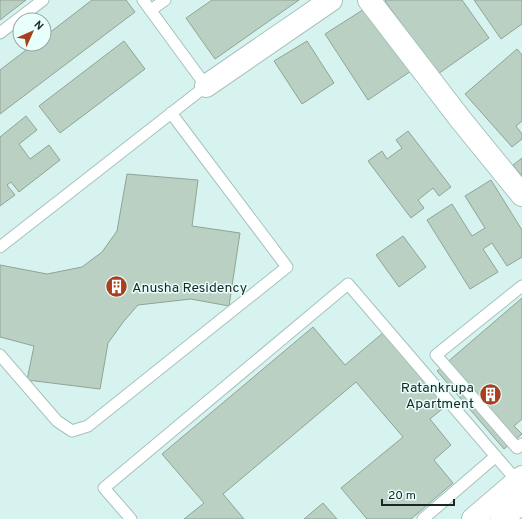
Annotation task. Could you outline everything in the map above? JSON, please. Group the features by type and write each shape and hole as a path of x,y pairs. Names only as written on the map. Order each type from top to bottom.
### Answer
{"street":[{"path":"206,86 331,0"},
{"path":"369,0 461,120 522,195"},
{"path":"473,519 520,487"},
{"path":"502,519 520,487"}],"lane":[{"path":"0,32 43,0"},
{"path":"0,247 206,86 143,0"},
{"path":"151,10 165,0"},
{"path":"0,355 57,421 72,431 88,426 287,267 172,113"},
{"path":"131,519 104,488 348,284 496,456 520,487"},
{"path":"522,286 436,356 517,448 522,444"},
{"path":"422,519 496,456"}],"building":[{"path":"0,0 26,0 0,20"},
{"path":"92,0 126,0 135,12 0,114 0,70 24,52 52,52 52,31"},
{"path":"212,0 299,0 215,59 186,18"},
{"path":"462,0 489,38 438,74 385,1"},
{"path":"474,0 522,0 522,24 501,39"},
{"path":"372,4 414,69 368,100 325,34"},
{"path":"124,41 145,69 60,133 39,106"},
{"path":"307,41 334,83 302,104 274,61"},
{"path":"517,49 522,55 522,121 516,126 522,134 522,139 512,147 465,94"},
{"path":"26,116 37,130 19,144 30,159 49,145 60,160 19,192 11,182 7,185 15,195 0,206 0,137"},
{"path":"408,131 451,187 439,196 433,188 418,200 424,208 411,218 368,161 382,151 387,159 402,148 396,140"},
{"path":"522,158 522,176 513,165"},
{"name":"Anusha Residency","path":"127,174 198,180 192,226 240,233 229,306 191,299 138,305 108,343 100,389 27,380 34,346 0,337 0,265 47,274 82,267 102,252 117,231"},
{"path":"491,180 522,230 522,257 507,266 492,243 483,249 498,272 470,289 427,220 452,204 472,236 485,228 465,196"},
{"path":"403,236 426,267 399,287 376,255"},
{"name":"Ratankrupa Apartment","path":"522,298 522,419 514,426 522,434 504,449 437,371"},
{"path":"313,327 345,365 384,332 447,405 430,419 451,445 434,460 453,483 411,519 367,519 341,488 403,437 356,382 223,494 244,519 184,519 204,503 162,454"},
{"path":"323,503 337,519 304,519"}],"place":[{"name":"Anusha Residency","path":"116,287"},
{"name":"Ratankrupa Apartment","path":"490,395"}]}
